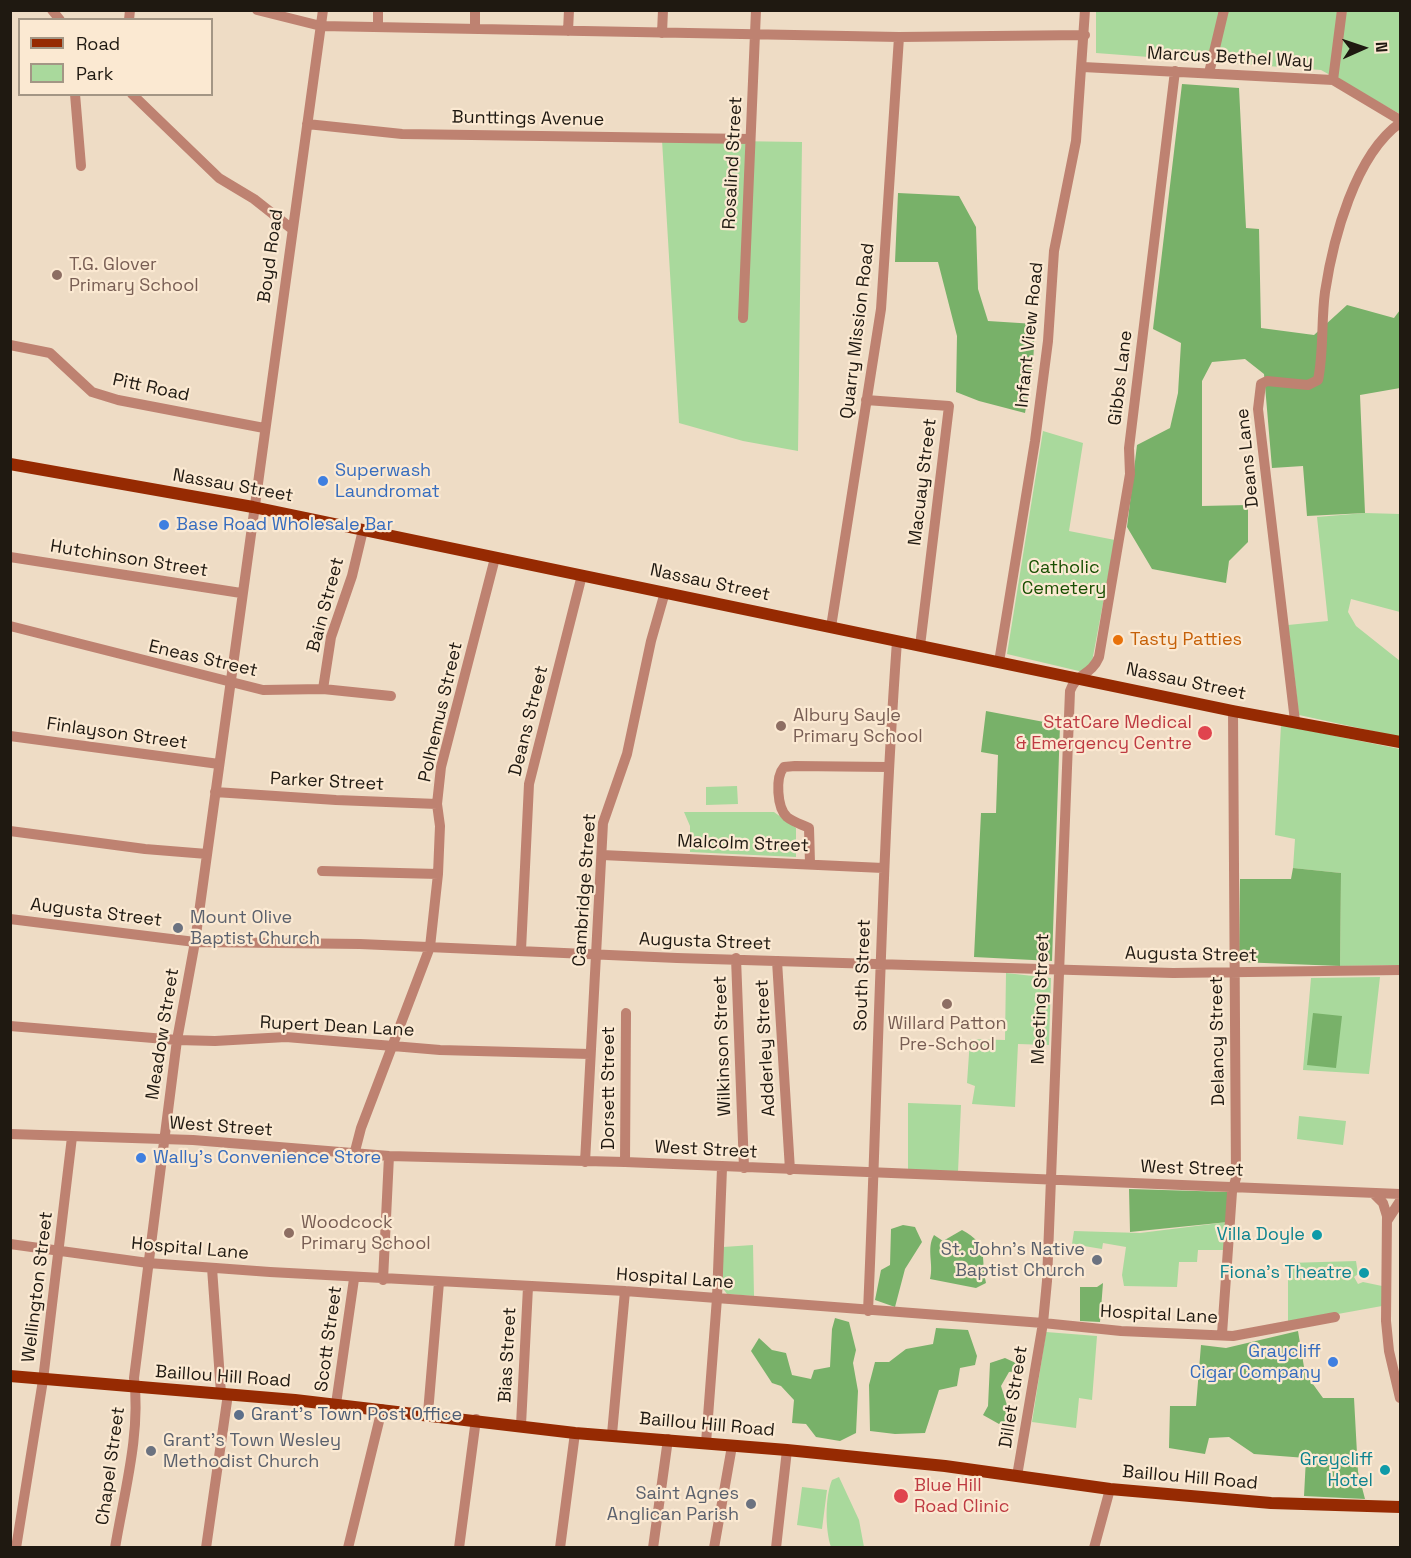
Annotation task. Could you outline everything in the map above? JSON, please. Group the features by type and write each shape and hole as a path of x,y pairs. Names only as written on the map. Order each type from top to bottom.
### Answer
{"main road":[{"name":"Nassau Street","path":"10,464 253,507 1233,711 1401,742"},
{"name":"Baillou Hill Road","path":"10,1376 135,1389 225,1394 428,1413 575,1433 612,1434 788,1450 1110,1489 1271,1503 1401,1507"}],"street":[{"path":"257,10 321,26 899,37 1085,35"},
{"name":"Boyd Road","path":"253,507 323,10"},
{"path":"378,10 378,26"},
{"path":"475,10 475,29"},
{"path":"568,31 569,10"},
{"path":"662,33 663,10"},
{"name":"Rosalind Street","path":"743,318 756,10"},
{"name":"Infant View Road","path":"999,662 1035,441 1048,341 1054,251 1076,141 1083,67 1085,10"},
{"path":"1209,73 1224,10"},
{"path":"1333,80 1342,10"},
{"name":"Quarry Mission Road","path":"831,627 880,309 886,254 899,37"},
{"name":"Marcus Bethel Way","path":"1083,67 1333,80 1401,122"},
{"name":"Gibbs Lane","path":"1077,678 1090,672 1099,657 1116,564 1130,474 1129,448 1175,71"},
{"path":"75,96 81,166"},
{"path":"134,96 219,178 254,199 292,229"},
{"name":"Deans Lane","path":"1295,721 1259,421 1258,391 1261,384 1266,381 1308,385 1318,380 1325,294 1332,258 1350,199 1372,150 1385,134 1401,122"},
{"name":"Bunttings Avenue","path":"307,124 402,134 750,139"},
{"name":"Pitt Road","path":"10,345 50,353 92,392 118,400 264,428"},
{"name":"Macuay Street","path":"866,400 950,405 920,645"},
{"name":"Meadow Street","path":"135,1389 134,1378 177,1040 195,942 253,507"},
{"name":"Bain Street","path":"323,689 331,637 352,576 363,530"},
{"name":"Hutchinson Street","path":"10,557 242,594"},
{"name":"Polhemus Street","path":"430,947 438,874 437,804 441,767 495,558"},
{"name":"Deans Street","path":"521,950 529,784 582,575"},
{"name":"Cambridge Street","path":"585,1162 603,823 608,804 620,781 625,763 651,641 665,592"},
{"name":"Eneas Street","path":"10,626 263,690 323,689 391,696"},
{"name":"South Street","path":"868,1311 883,868 897,641"},
{"name":"Meeting Street","path":"1043,1323 1070,691 1077,678"},
{"name":"Delancy Street","path":"1222,1334 1233,1186 1236,1178 1233,711"},
{"name":"Finlayson Street","path":"10,736 219,764"},
{"path":"810,863 809,828 786,817 780,804 780,772 784,767 795,765 888,767"},
{"name":"Parker Street","path":"215,792 437,804"},
{"path":"10,831 145,849 207,854"},
{"name":"Malcolm Street","path":"602,855 883,868"},
{"path":"322,871 438,874"},
{"name":"Augusta Street","path":"10,919 195,942 430,947 879,965 1233,974 1401,969"},
{"path":"354,1155 365,1118 430,947"},
{"name":"Wilkinson Street","path":"736,958 744,1168"},
{"name":"Adderley Street","path":"777,961 790,1170"},
{"name":"Dorsett Street","path":"625,1162 626,1014"},
{"name":"Rupert Dean Lane","path":"10,1026 177,1040 215,1041 286,1037 393,1046 590,1054"},
{"name":"West Street","path":"10,1134 164,1138 354,1155 625,1162 722,1168 1401,1194"},
{"name":"Wellington Street","path":"16,1548 43,1380 72,1137"},
{"path":"383,1280 389,1156"},
{"path":"706,1443 717,1298 722,1168"},
{"path":"1373,1193 1383,1203 1387,1222 1386,1322 1389,1351 1401,1398"},
{"path":"1387,1222 1401,1201"},
{"name":"Hospital Lane","path":"10,1244 60,1249 148,1263 354,1279 625,1291 1121,1331 1233,1336 1335,1317"},
{"path":"206,1548 225,1394 212,1268"},
{"name":"Scott Street","path":"336,1404 354,1279"},
{"path":"428,1413 439,1282"},
{"name":"Bias Street","path":"521,1425 528,1287"},
{"path":"612,1434 625,1291"},
{"name":"Dillet Street","path":"1017,1476 1043,1323"},
{"name":"Chapel Street","path":"116,1548 129,1466 135,1389"},
{"path":"348,1548 382,1409"},
{"path":"459,1548 476,1419"},
{"path":"560,1548 575,1433"},
{"path":"653,1548 668,1439"},
{"path":"714,1548 732,1446"},
{"path":"776,1548 788,1450"},
{"path":"1094,1548 1110,1489"}],"green space":[{"path":"1096,11 1400,11 1400,114 1321,70 1096,53"},
{"path":"1182,84 1239,88 1246,228 1259,229 1261,328 1314,335 1347,305 1394,318 1400,310 1400,388 1360,395 1365,513 1307,516 1303,466 1272,468 1264,374 1245,359 1212,362 1202,381 1202,506 1248,505 1248,542 1229,561 1226,583 1152,569 1127,527 1137,445 1170,428 1178,393 1181,343 1153,329"},
{"path":"662,140 802,142 798,451 743,441 679,423"},
{"path":"898,193 959,196 976,227 978,289 988,321 1035,324 1033,366 1025,413 979,401 956,392 957,336 938,262 895,262"},
{"name":"Catholic Cemetery","path":"1043,431 1083,443 1069,531 1115,540 1091,667 1083,672 1007,654"},
{"path":"1365,513 1400,514 1400,612 1351,599 1348,612 1356,626 1400,661 1400,737 1299,715 1288,625 1328,621 1317,517"},
{"path":"986,711 1060,725 1052,961 974,957 981,813 996,813 998,755 981,752"},
{"path":"1281,725 1400,749 1400,965 1340,966 1341,873 1293,868 1295,839 1275,835"},
{"path":"737,786 738,804 706,805 706,787"},
{"path":"684,812 774,812 796,828 796,857 690,852 690,826"},
{"path":"1293,868 1341,873 1340,966 1239,962 1240,879 1291,879"},
{"path":"1006,973 1051,978 1049,1045 1018,1044 1015,1107 972,1104 975,1086 967,1083 970,1039 1005,1040"},
{"path":"1380,977 1369,1074 1303,1070 1311,978"},
{"path":"1313,1013 1342,1016 1336,1068 1307,1065"},
{"path":"908,1103 961,1105 958,1172 908,1171"},
{"path":"1299,1116 1346,1121 1343,1145 1297,1139"},
{"path":"1129,1189 1230,1192 1228,1222 1130,1232"},
{"path":"1228,1222 1225,1250 1198,1250 1197,1262 1179,1262 1177,1287 1124,1286 1122,1275 1126,1247 1103,1243 1102,1249 1072,1244 1074,1231 1140,1233"},
{"path":"903,1225 915,1227 922,1242 905,1269 895,1307 875,1300 881,1270 890,1265 891,1229"},
{"path":"962,1230 977,1241 982,1252 986,1283 976,1288 930,1279 931,1246 934,1235 943,1241"},
{"path":"753,1245 754,1296 727,1294 722,1287 723,1247"},
{"path":"1356,1261 1358,1274 1354,1277 1358,1284 1363,1282 1382,1286 1382,1306 1288,1323 1288,1263"},
{"path":"1103,1283 1100,1322 1080,1321 1080,1287 1097,1287"},
{"path":"835,1318 849,1322 856,1350 853,1363 858,1391 856,1433 840,1441 816,1437 806,1424 792,1423 794,1400 781,1386 772,1383 751,1351 759,1338 772,1350 786,1353 792,1375 811,1379 814,1370 830,1367 832,1329"},
{"path":"936,1328 968,1330 977,1356 975,1365 960,1368 957,1386 939,1390 925,1433 895,1434 870,1431 869,1385 875,1362 889,1362 906,1349 933,1344"},
{"path":"1298,1331 1305,1373 1323,1398 1354,1398 1358,1472 1365,1499 1304,1496 1306,1458 1254,1454 1229,1437 1209,1438 1205,1454 1169,1448 1170,1406 1196,1406 1201,1345 1226,1348"},
{"path":"1046,1332 1097,1336 1092,1400 1079,1398 1076,1428 1032,1422"},
{"path":"1005,1358 1018,1364 1017,1371 1009,1372 1001,1386 1011,1418 999,1424 983,1415 988,1406 990,1363"},
{"path":"839,1477 859,1520 864,1547 831,1547 827,1504 832,1480"},
{"path":"802,1487 827,1490 822,1529 797,1525"}],"place":[{"name":"T.G. Glover Primary School","path":"57,275"},
{"name":"Superwash Laundromat","path":"323,481"},
{"name":"Base Road Wholesale Bar","path":"164,525"},
{"name":"Tasty Patties","path":"1118,640"},
{"name":"Albury Sayle Primary School","path":"781,726"},
{"name":"StatCare Medical & Emergency Centre","path":"1205,733"},
{"name":"Mount Olive Baptist Church","path":"178,928"},
{"name":"Willard Patton Pre-School","path":"947,1004"},
{"name":"Wally's Convenience Store","path":"141,1158"},
{"name":"Woodcock Primary School","path":"289,1233"},
{"name":"Villa Doyle","path":"1317,1235"},
{"name":"St. John's Native Baptist Church","path":"1097,1260"},
{"name":"Fiona’s Theatre","path":"1364,1273"},
{"name":"Graycliff Cigar Company","path":"1333,1362"},
{"name":"Grant's Town Post Office","path":"239,1415"},
{"name":"Grant’s Town Wesley Methodist Church","path":"151,1451"},
{"name":"Greycliff Hotel","path":"1385,1470"},
{"name":"Blue Hill Road Clinic","path":"901,1496"},
{"name":"Saint Agnes Anglican Parish","path":"751,1504"}]}
